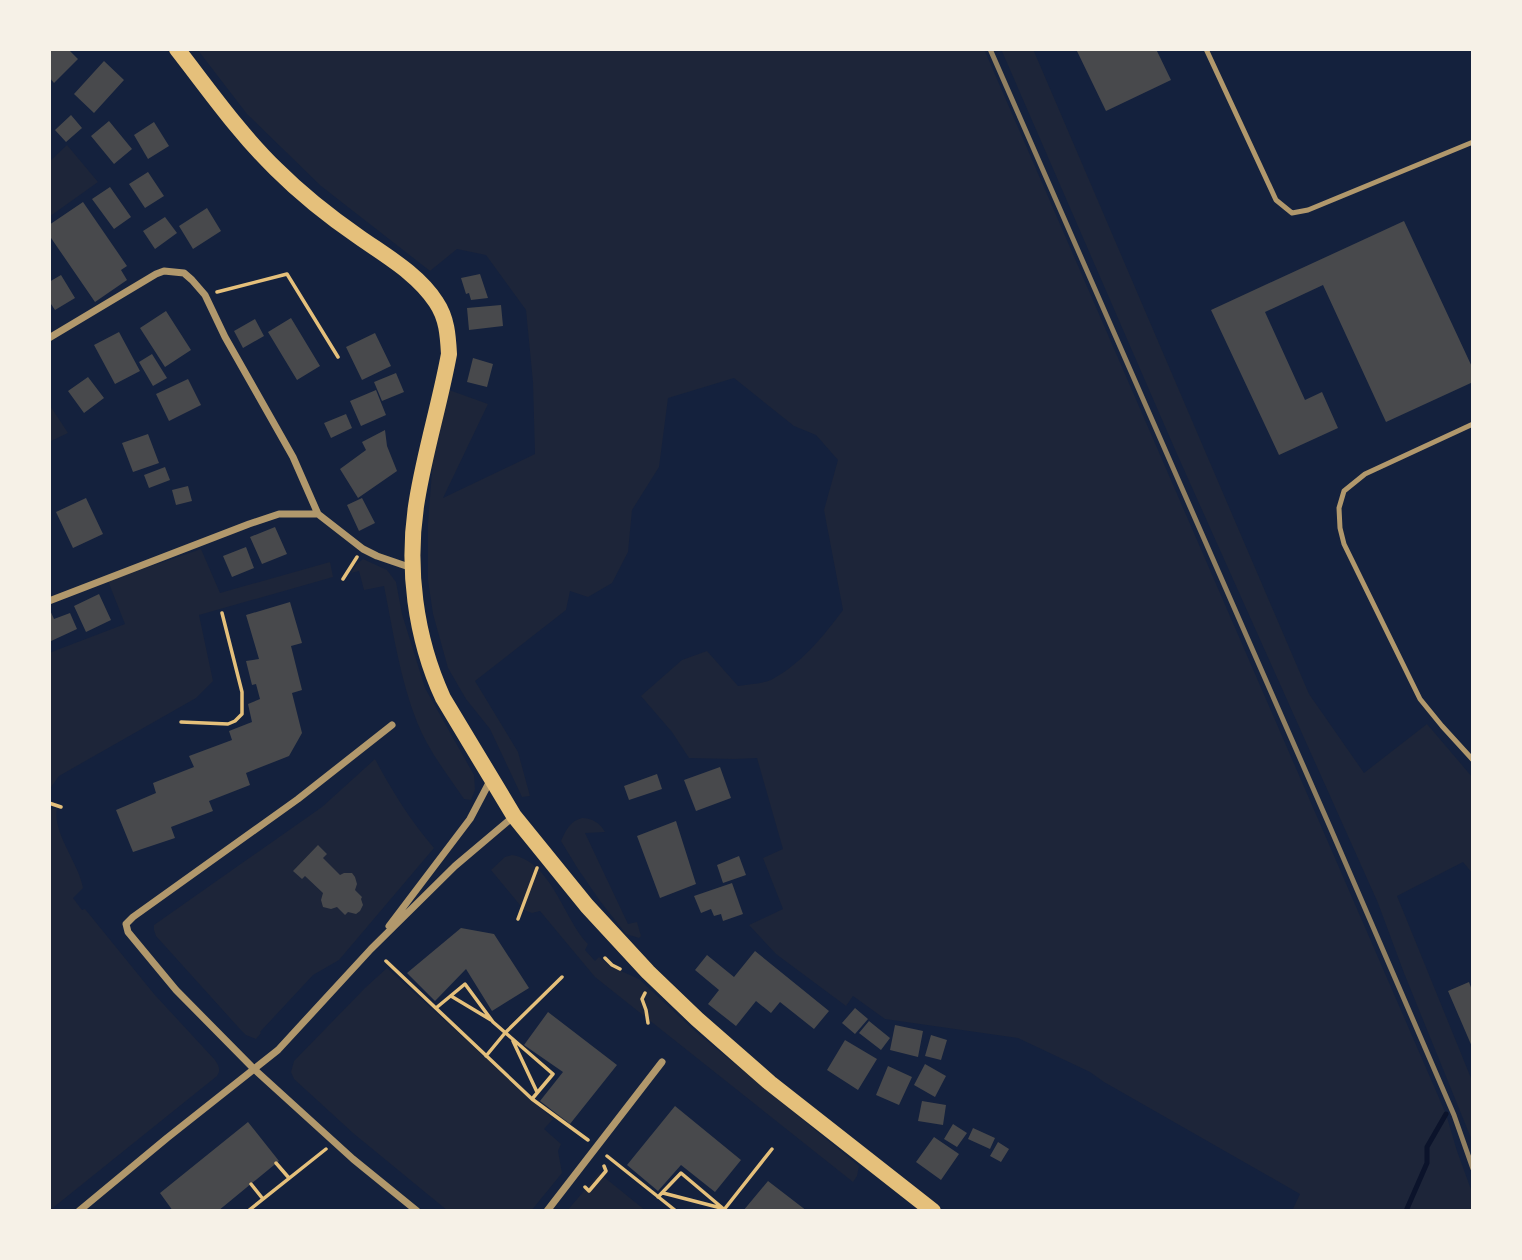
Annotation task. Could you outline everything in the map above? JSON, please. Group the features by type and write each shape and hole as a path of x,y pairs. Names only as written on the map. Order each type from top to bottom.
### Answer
{"main road":[{"path":"177,49 228,115 273,166 357,236 409,274 436,302 443,316 449,354 417,502 414,531 413,568 418,621 434,679 443,698 514,816 587,906 648,972 697,1019 793,1102 933,1211"}],"street":[{"path":"49,338 164,271 184,273 205,295 225,337 293,457 318,514 362,549 413,568"},
{"path":"49,601 269,517 279,514 318,514"},
{"path":"392,725 298,799 132,917 126,924 128,932 176,990 254,1069 334,1143 416,1211"},
{"path":"371,949 470,819 491,780"},
{"path":"79,1211 278,1050 371,949 455,866 514,816"},
{"path":"547,1211 662,1062"}],"lane":[{"path":"1206,49 1276,200 1292,213 1308,210 1473,142"},
{"path":"1473,424 1365,474 1344,491 1339,508 1344,544 1420,699 1473,760"}],"path":[{"path":"205,295 287,274 338,357"},
{"path":"343,579 362,549"},
{"path":"181,722 228,724 242,714 242,692 222,613"},
{"path":"49,803 61,807"},
{"path":"518,919 539,863"},
{"path":"386,961 532,1099 589,1140"},
{"path":"486,1056 505,1033 562,977"},
{"path":"436,1009 465,984 493,1022"},
{"path":"648,1023 642,999 649,988"},
{"path":"451,996 493,1022 553,1074 532,1099"},
{"path":"512,1039 537,1092"},
{"path":"248,1211 334,1143"},
{"path":"724,1210 772,1149"},
{"path":"607,1156 676,1211"},
{"path":"276,1163 289,1178"},
{"path":"585,1187 589,1191 606,1171 604,1166"},
{"path":"658,1197 681,1173 724,1210"},
{"path":"251,1184 263,1199"},
{"path":"663,1193 724,1210"}],"shaded area":[{"path":"197,49 984,49 1446,1114 1473,1195 1473,1211 1292,1211 1300,1194 1090,1072 1018,1038 885,1019 853,996 846,1006 776,954 749,925 783,909 763,858 783,849 757,758 689,758 672,732 641,696 682,660 707,651 738,686 771,680 802,658 843,610 824,510 838,460 816,435 794,426 734,378 668,398 659,467 632,510 628,552 612,583 588,597 570,591 566,610 475,681 518,752 530,796 522,797 490,729 466,699 448,668 433,614 428,580 428,523 433,458 449,390 488,404 443,498 535,454 533,382 526,310 486,255 457,249 430,271 321,186 247,114"},
{"path":"1001,49 1033,49 1309,694 1364,773 1427,724 1473,778 1473,874 1463,862 1397,896 1473,1083 1473,1143 1378,903 1177,454"},
{"path":"67,145 98,182 49,217 49,162"},
{"path":"49,404 68,433 49,442"},
{"path":"201,549 220,593 330,562 333,577 199,615 213,681 196,698 59,776 49,790 49,653 125,624 108,581"},
{"path":"363,559 387,570 396,582 402,614 425,688 474,775 475,790 471,800 464,799 421,732 401,672 384,586 364,590 359,571 351,573"},
{"path":"375,759 402,805 434,848 339,960 313,975 256,1039 246,1035 156,936 154,925 322,807"},
{"path":"57,808 58,828 77,868 83,888 73,898 154,994 215,1060 219,1070 217,1076 49,1211 49,809"},
{"path":"582,818 595,822 605,832 585,833 628,924 637,922 641,936 639,938 626,934 600,901 561,841 571,824"},
{"path":"512,855 526,860 547,879 588,944 585,950 595,961 599,957 610,966 639,979 695,1031 859,1166 853,1182 595,977 540,911 532,913 524,910 491,870 505,857"},
{"path":"387,968 553,1119 544,1129 561,1144 558,1151 562,1173 531,1211 448,1211 353,1133 294,1079 291,1072 294,1061"},
{"path":"599,1173 646,1211 567,1211"}],"building":[{"path":"49,49 68,49 78,59 54,83 49,77"},
{"path":"1076,49 1156,49 1171,80 1106,111"},
{"path":"104,61 124,80 94,113 74,94"},
{"path":"71,115 82,128 66,142 55,130"},
{"path":"109,121 132,149 114,164 91,136"},
{"path":"154,122 169,146 148,159 134,135"},
{"path":"148,172 164,196 145,208 129,184"},
{"path":"110,187 131,217 114,229 92,199"},
{"path":"83,202 127,266 121,270 127,280 95,302 49,235 49,225"},
{"path":"207,208 221,231 193,249 179,226"},
{"path":"165,217 177,233 155,249 143,231"},
{"path":"1404,221 1473,369 1473,382 1386,422 1323,285 1265,312 1305,400 1322,392 1338,428 1279,455 1211,310"},
{"path":"480,274 488,298 471,300 461,278"},
{"path":"61,275 75,298 55,310 49,301 49,282"},
{"path":"501,305 503,326 469,330 467,308"},
{"path":"166,311 191,350 165,367 140,328"},
{"path":"291,318 320,366 297,380 268,332"},
{"path":"255,319 264,336 243,348 234,331"},
{"path":"119,332 140,371 115,384 94,345"},
{"path":"375,333 391,366 362,380 346,347"},
{"path":"152,354 167,378 153,386 139,362"},
{"path":"473,358 493,364 487,387 467,382"},
{"path":"396,373 404,392 382,401 374,382"},
{"path":"88,377 104,398 84,413 68,391"},
{"path":"188,379 201,405 169,421 156,394"},
{"path":"376,390 386,415 361,426 350,401"},
{"path":"346,414 352,428 331,438 324,423"},
{"path":"385,430 387,446 397,471 358,498 340,469 366,450 362,442"},
{"path":"148,434 159,463 133,472 122,443"},
{"path":"165,467 170,480 149,488 144,475"},
{"path":"188,486 192,501 176,505 172,490"},
{"path":"86,498 103,534 73,548 56,512"},
{"path":"362,498 375,523 359,531 347,505"},
{"path":"275,527 287,554 262,564 250,537"},
{"path":"246,547 254,568 232,577 223,556"},
{"path":"99,594 111,620 86,632 74,606"},
{"path":"290,602 302,643 291,646 302,690 292,693 302,733 289,756 246,773 250,785 209,801 213,811 171,827 175,838 133,852 116,810 156,793 153,783 194,767 189,756 232,740 229,731 252,722 248,704 260,699 256,684 252,685 246,661 259,659 246,615"},
{"path":"49,608 54,619 70,613 77,629 49,642"},
{"path":"720,767 731,798 696,811 684,780"},
{"path":"657,774 662,789 629,800 624,786"},
{"path":"676,821 696,884 660,898 637,836"},
{"path":"318,845 327,854 323,858 340,875 352,873 355,877 355,890 362,897 363,905 356,914 348,912 345,915 337,907 323,907 323,893 305,876 302,879 293,871"},
{"path":"739,856 746,875 723,883 717,865"},
{"path":"732,883 743,914 723,921 721,914 714,916 711,909 701,913 694,896"},
{"path":"461,928 494,934 529,988 492,1011 466,969 435,1001 407,973"},
{"path":"755,951 829,1011 814,1029 780,1002 771,1013 756,1001 736,1026 708,1004 719,990 695,970 707,955 734,977"},
{"path":"1469,982 1473,993 1473,1049 1448,991"},
{"path":"855,1008 868,1019 855,1034 842,1023"},
{"path":"548,1012 617,1065 570,1124 540,1101 563,1072 524,1045"},
{"path":"869,1021 890,1038 881,1050 859,1033"},
{"path":"895,1025 923,1031 918,1057 890,1050"},
{"path":"931,1035 947,1040 941,1060 925,1056"},
{"path":"845,1040 877,1059 858,1090 827,1070"},
{"path":"925,1064 946,1076 935,1097 914,1085"},
{"path":"888,1066 912,1077 899,1105 876,1095"},
{"path":"922,1101 946,1105 943,1125 918,1121"},
{"path":"675,1106 741,1160 715,1192 681,1165 658,1191 627,1165"},
{"path":"248,1122 279,1161 218,1211 173,1211 160,1193"},
{"path":"953,1124 967,1133 957,1147 944,1139"},
{"path":"973,1128 995,1138 990,1149 968,1139"},
{"path":"934,1137 959,1154 941,1180 916,1162"},
{"path":"998,1142 1009,1149 1001,1162 990,1156"},
{"path":"768,1181 807,1211 743,1211"}],"waterway":[{"path":"1406,1211 1427,1163 1427,1147 1446,1114"}],"railway":[{"path":"990,49 1330,827 1454,1115 1473,1169"}]}
